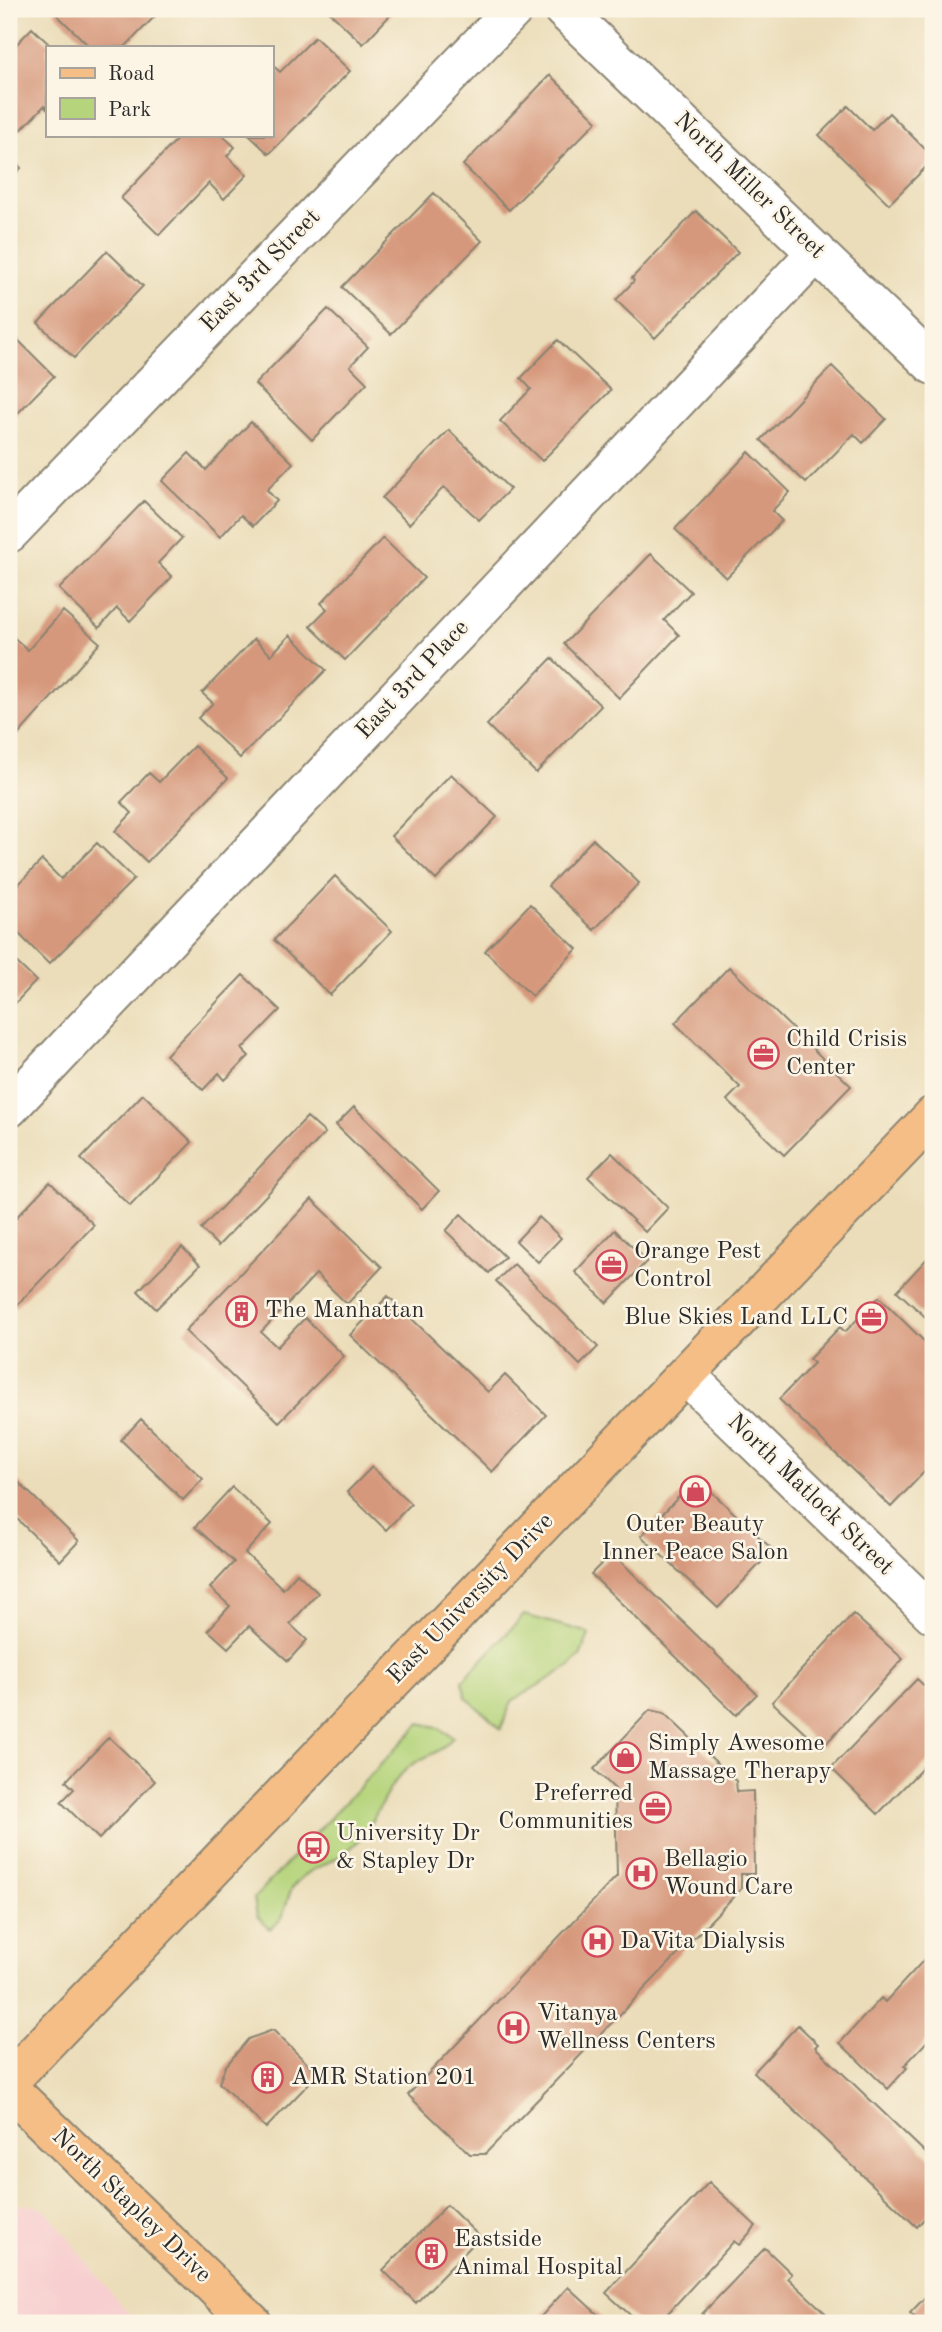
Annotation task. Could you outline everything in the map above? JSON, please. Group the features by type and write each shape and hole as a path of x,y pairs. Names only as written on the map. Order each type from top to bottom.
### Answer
{"main road":[{"name":"East University Drive","path":"9,2081 933,1116"},
{"name":"North Stapley Drive","path":"9,2089 252,2323"}],"street":[{"name":"East 3rd Street","path":"9,533 514,9"},
{"name":"North Miller Street","path":"563,9 933,365"},
{"name":"East 3rd Place","path":"9,1108 817,252"},
{"name":"North Matlock Street","path":"687,1375 933,1614"}],"shaded area":[{"path":"9,2206 36,2206 48,2212 122,2307 140,2323 9,2323"}],"green space":[{"path":"524,1615 589,1635 580,1656 569,1667 512,1701 501,1729 466,1697 462,1681"},
{"path":"420,1723 437,1727 453,1737 443,1748 415,1763 399,1777 357,1842 346,1852 296,1883 282,1918 270,1929 257,1916 254,1898"}],"building":[{"path":"58,9 162,9 126,46 89,46 54,12"},
{"path":"326,9 396,9 363,44"},
{"path":"32,28 51,46 46,46 46,108 44,106 21,130 9,118 9,52"},
{"path":"315,37 350,71 269,154 250,136 273,136 273,66 280,72"},
{"path":"550,75 597,121 509,210 463,165"},
{"path":"848,106 872,130 889,113 933,157 889,204 819,135"},
{"path":"180,136 223,136 235,147 227,156 247,175 224,199 209,183 159,235 121,198"},
{"path":"9,156 21,168 9,180"},
{"path":"434,193 482,241 391,334 342,287"},
{"path":"696,211 738,252 655,338 616,300 634,281 632,278"},
{"path":"107,251 143,286 74,358 38,323"},
{"path":"328,309 368,347 350,366 367,383 312,440 255,384"},
{"path":"9,331 54,376 9,422"},
{"path":"558,340 611,390 542,461 500,421 531,389 521,378"},
{"path":"832,366 886,419 863,443 854,434 806,483 761,440"},
{"path":"251,422 293,463 267,490 277,501 253,526 241,515 220,537 162,481 189,453 206,470"},
{"path":"449,430 510,489 479,520 444,487 409,524 382,498"},
{"path":"749,452 790,492 772,511 782,521 726,578 675,529"},
{"path":"144,501 182,538 158,563 172,577 130,621 117,608 99,628 59,589"},
{"path":"383,538 424,578 345,660 310,626 327,609 321,603"},
{"path":"651,554 691,592 664,620 679,635 619,698 564,644"},
{"path":"63,611 100,643 18,735 9,726 9,639 12,636 28,650"},
{"path":"290,635 326,670 240,758 198,718 213,703 202,693 254,639 271,655"},
{"path":"552,658 601,706 536,773 487,725"},
{"path":"194,746 228,778 147,862 115,831 132,813 121,802 149,773 159,782"},
{"path":"451,774 497,817 436,880 391,836"},
{"path":"593,839 639,883 594,930 548,886"},
{"path":"97,843 134,879 49,964 9,924 9,894 42,860 61,879"},
{"path":"335,876 392,931 330,995 274,940"},
{"path":"530,904 577,949 532,996 485,951"},
{"path":"9,955 36,981 9,1010"},
{"name":"Child Crisis Center","path":"729,967 851,1086 784,1155 727,1100 740,1087 675,1023"},
{"path":"243,975 280,1010 242,1049 249,1056 225,1080 219,1073 203,1090 166,1055"},
{"path":"143,1094 192,1142 130,1206 81,1159"},
{"path":"354,1107 439,1191 422,1209 336,1125"},
{"path":"307,1117 325,1133 218,1246 201,1229"},
{"path":"612,1153 668,1208 645,1232 588,1177"},
{"path":"50,1182 94,1225 15,1307 9,1301 9,1225"},
{"name":"The Manhattan","path":"312,1199 382,1267 347,1304 316,1274 261,1332 277,1347 305,1318 344,1356 279,1422 185,1331"},
{"path":"461,1214 505,1257 489,1273 446,1231"},
{"path":"539,1217 561,1238 538,1262 516,1241"},
{"name":"Orange Pest Control","path":"615,1230 647,1261 607,1303 575,1272"},
{"path":"182,1247 200,1265 156,1309 138,1291"},
{"path":"933,1252 933,1324 897,1291"},
{"path":"514,1264 598,1347 580,1365 496,1281"},
{"name":"The Manhattan","path":"388,1296 488,1392 505,1375 546,1415 492,1472 350,1335"},
{"path":"879,1297 933,1350 933,1477 926,1470 891,1507 779,1399 814,1363 809,1359 840,1327 845,1332"},
{"path":"141,1419 203,1479 183,1500 121,1440"},
{"path":"372,1467 411,1504 386,1530 347,1492"},
{"path":"9,1473 79,1541 60,1561 9,1511"},
{"path":"697,1478 773,1550 718,1608 641,1536"},
{"path":"232,1487 272,1524 245,1553 283,1589 297,1573 318,1593 290,1624 307,1640 288,1661 249,1626 228,1648 208,1630 230,1606 210,1588 234,1562 195,1527"},
{"path":"612,1553 757,1694 736,1715 591,1574"},
{"path":"853,1614 903,1659 822,1748 772,1702"},
{"path":"917,1679 933,1694 933,1757 878,1814 831,1768"},
{"path":"650,1710 664,1713 736,1781 737,1792 753,1791 754,1874 741,1874 741,1889 485,2154 470,2154 408,2095 617,1876 615,1789 594,1769"},
{"path":"109,1737 155,1781 99,1839 61,1802 74,1789 66,1781"},
{"path":"318,1834 326,1842 309,1860 301,1852"},
{"path":"933,1950 933,2035 904,2066 907,2068 888,2089 840,2043 881,1998 885,2002"},
{"path":"798,2025 818,2044 815,2047 933,2160 933,2209 917,2227 754,2072"},
{"name":"AMR Station 201","path":"273,2030 318,2074 266,2128 219,2083 225,2067 248,2039"},
{"path":"709,2182 756,2226 739,2245 734,2241 668,2313 672,2317 666,2323 639,2323 606,2293"},
{"name":"Eastside Animal Hospital","path":"447,2205 480,2237 416,2303 383,2270"},
{"path":"765,2248 792,2274 788,2278 836,2323 711,2323 702,2314"},
{"path":"568,2287 607,2323 535,2323"},
{"path":"933,2289 933,2323 921,2323 910,2313"}],"place":[{"name":"Child Crisis Center","path":"763,1054"},
{"name":"Orange Pest Control","path":"611,1266"},
{"name":"The Manhattan","path":"242,1311"},
{"name":"Blue Skies Land LLC","path":"871,1318"},
{"name":"Outer Beauty Inner Peace Salon","path":"695,1491"},
{"name":"Simply Awesome Massage Therapy","path":"625,1758"},
{"name":"Preferred Communities","path":"656,1808"},
{"name":"University Dr & Stapley Dr","path":"313,1848"},
{"name":"Bellagio Wound Care","path":"641,1874"},
{"name":"DaVita Dialysis","path":"597,1942"},
{"name":"Vitanya Wellness Centers","path":"514,2028"},
{"name":"AMR Station 201","path":"268,2078"},
{"name":"Eastside Animal Hospital","path":"431,2254"}]}
